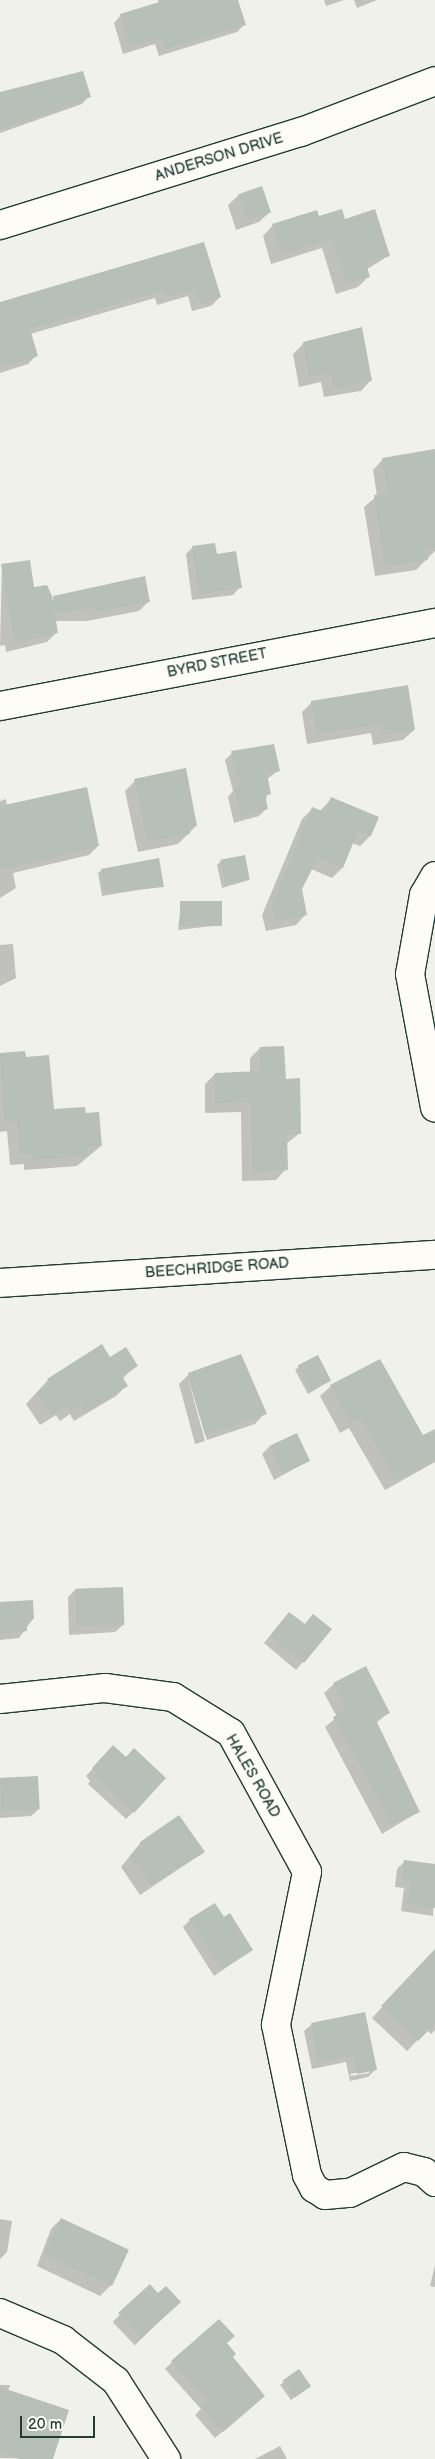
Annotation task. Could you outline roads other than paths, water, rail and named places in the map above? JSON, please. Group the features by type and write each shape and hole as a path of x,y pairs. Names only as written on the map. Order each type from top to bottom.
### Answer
{"street":[{"name":"ANDERSON DRIVE","path":"0,224 301,132 435,82"},
{"name":"BYRD STREET","path":"0,706 435,624"},
{"path":"435,876 424,895 410,974 435,1108"},
{"name":"BEECHRIDGE ROAD","path":"0,1282 435,1255"},
{"name":"HALES ROAD","path":"0,1699 105,1688 173,1697 231,1733 307,1872 276,2025 307,2175 325,2195 350,2193 404,2167 424,2172 435,2182"},
{"path":"0,2313 63,2340 116,2381 166,2459"}]}
